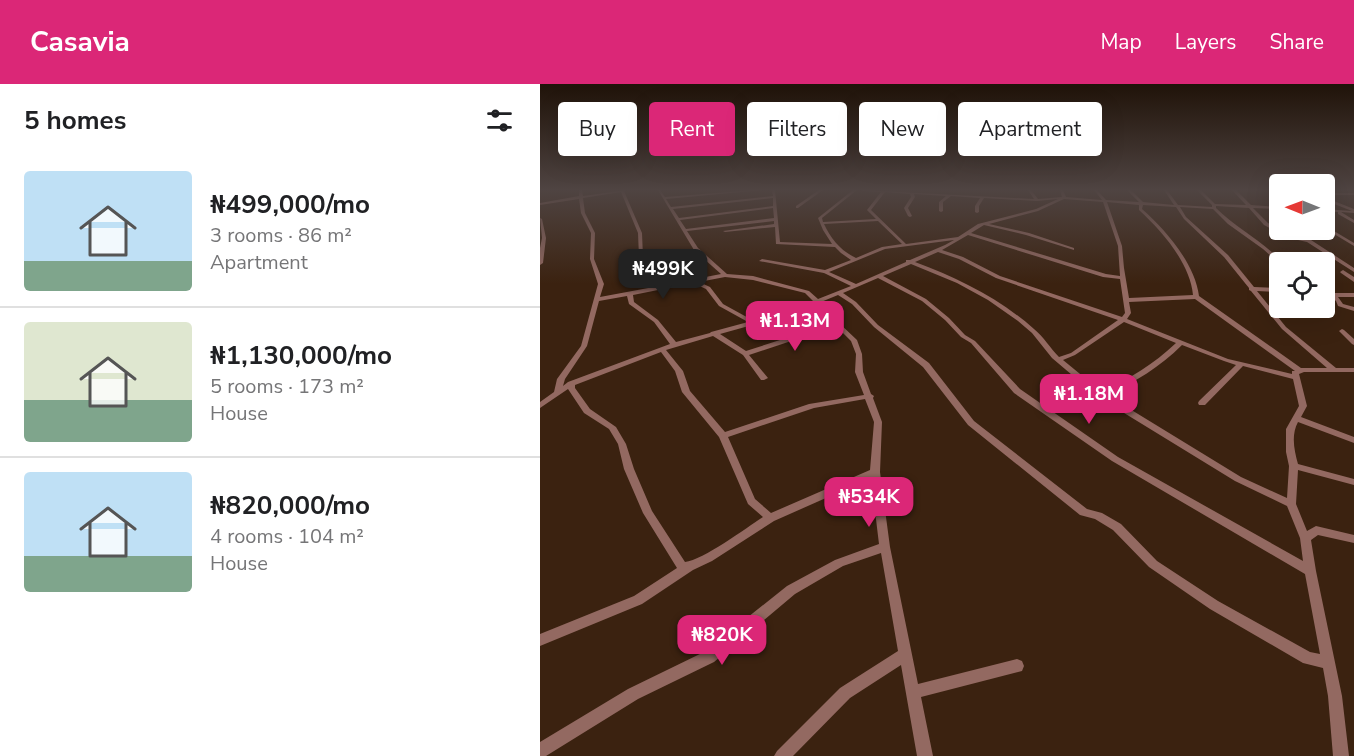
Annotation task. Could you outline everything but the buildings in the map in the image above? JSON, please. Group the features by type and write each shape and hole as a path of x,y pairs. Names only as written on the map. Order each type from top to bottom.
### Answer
{"street":[{"path":"540,221 544,238 540,263"},
{"path":"558,392 561,379 584,346 601,284 592,259 593,233 587,221"},
{"path":"636,221 640,233 641,257 663,288"},
{"path":"681,221 696,249 725,275"},
{"path":"853,221 822,223 842,254 854,259"},
{"path":"879,221 904,244"},
{"path":"540,406 571,384 674,345 775,317 839,293 908,261 947,246 966,233 993,221"},
{"path":"1058,360 1074,354 1123,320 1128,313 1120,246 1111,221"},
{"path":"1151,221 1188,266 1195,285 1196,297"},
{"path":"1189,221 1226,256 1284,328 1334,370"},
{"path":"1227,221 1270,252"},
{"path":"1264,221 1293,238 1309,241 1354,271"},
{"path":"777,222 780,244 835,246"},
{"path":"686,230 777,222"},
{"path":"725,231 777,222"},
{"path":"983,224 1027,234 1072,249"},
{"path":"966,233 1105,276 1123,278"},
{"path":"1335,233 1354,245"},
{"path":"825,272 854,259 904,244 957,238"},
{"path":"938,250 961,258 998,277 1241,364 1297,374 1354,370"},
{"path":"762,261 825,272 856,286"},
{"path":"908,261 941,274 997,302 1032,330 1058,360 1101,395 1238,479 1292,504"},
{"path":"1354,271 1342,273 1354,280"},
{"path":"596,300 725,275 783,284 807,292 854,340 859,354 859,372 878,422 875,472 885,547 925,756"},
{"path":"879,276 924,300 963,336 973,342 1017,391 1115,459 1310,571"},
{"path":"693,282 708,288 720,305 752,322"},
{"path":"1251,289 1269,290"},
{"path":"839,293 854,303 876,326 926,365 971,423 1084,512 1098,516 1117,527 1153,564 1214,605 1308,658 1328,663"},
{"path":"630,294 631,303 656,321 674,345"},
{"path":"1335,295 1354,295"},
{"path":"1335,296 1340,305 1354,309"},
{"path":"1126,300 1196,297 1222,319 1275,352 1297,374 1303,406 1298,419 1290,429 1290,452 1294,466 1292,504 1305,538 1335,696 1341,756"},
{"path":"745,354 837,324"},
{"path":"1342,331 1354,343"},
{"path":"713,333 745,354 765,378"},
{"path":"1101,395 1143,375 1161,363 1180,343"},
{"path":"662,350 679,371 686,392 723,436 751,501 770,518"},
{"path":"1203,403 1241,364"},
{"path":"571,384 571,388 587,411 612,427 622,444 629,469 648,513 678,563 689,567"},
{"path":"723,436 812,406 870,396"},
{"path":"1298,419 1354,440"},
{"path":"1294,466 1354,482"},
{"path":"540,640 638,600 770,518 875,472"},
{"path":"1305,538 1316,530 1354,539"},
{"path":"540,751 633,694 709,657 791,590 839,563 885,547"},
{"path":"782,756 845,693 906,654"},
{"path":"912,692 1017,666"}]}
